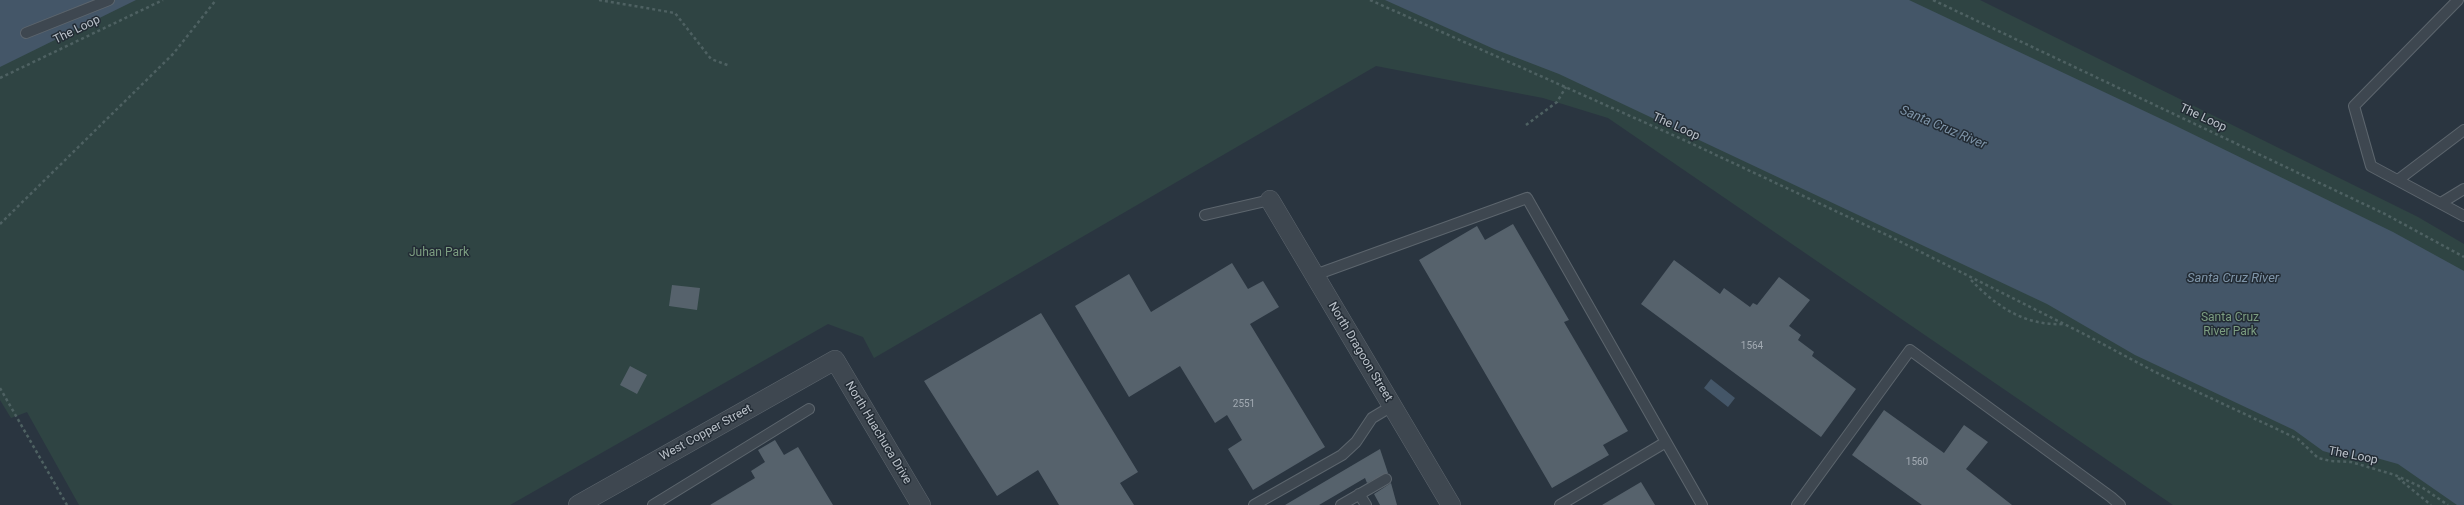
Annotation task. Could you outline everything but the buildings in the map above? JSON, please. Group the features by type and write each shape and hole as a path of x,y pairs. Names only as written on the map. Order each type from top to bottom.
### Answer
{"street":[{"name":"North Dragoon Street","path":"1270,200 1451,505"},
{"name":"West Copper Street","path":"578,505 835,360"},
{"name":"North Huachuca Drive","path":"835,360 921,505"}],"lane":[{"path":"26,33 109,0"},
{"path":"2464,3 2459,0 2354,106 2371,166 2464,216"},
{"path":"2398,180 2464,130"},
{"path":"2441,203 2464,189"},
{"path":"1315,275 1527,198 1702,505"},
{"path":"1205,215 1270,200"},
{"path":"1797,505 1910,350 2120,505"},
{"path":"1254,505 1342,455 1356,442 1372,418 1392,406"},
{"path":"653,505 810,409"},
{"path":"1560,505 1666,442"},
{"path":"1341,505 1386,479"},
{"path":"1359,494 1366,505"}],"path":[{"name":"The Loop","path":"0,78 163,0"},
{"path":"0,224 173,54 216,0"},
{"path":"599,0 675,13 711,59 730,66"},
{"name":"The Loop","path":"1370,0 1691,143 1891,237 2064,324 2155,372 2298,439 2318,458 2331,461 2351,462 2395,475 2423,488 2448,505"},
{"name":"The Loop","path":"1933,0 2385,214 2464,257"},
{"path":"1526,125 1557,102 1566,87"},
{"name":"The Loop","path":"1970,278 1983,292 2010,313 2047,325 2064,324"},
{"path":"0,388 67,505"},
{"path":"2395,475 2431,505"}],"green space":[{"path":"0,0 1980,0 2418,217 2464,244 2464,505 2173,505 1608,118 1543,98 1376,66 874,358 863,337 828,324 510,505 79,505 27,412 11,418 0,400"}],"water":[{"path":"0,0 136,0 0,67"},
{"name":"Santa Cruz River","path":"1385,0 1909,0 2174,125 2393,232 2464,271 2464,505 2457,505 2398,464 2373,457 2341,456 2323,451 2294,430 2135,355 2047,304 1559,74 1494,49"},
{"path":"1711,379 1735,398 1728,407 1704,388"}],"park label":[{"name":"Juhan Park","path":"439,253"},
{"name":"Santa Cruz River Park","path":"2230,325"}]}
